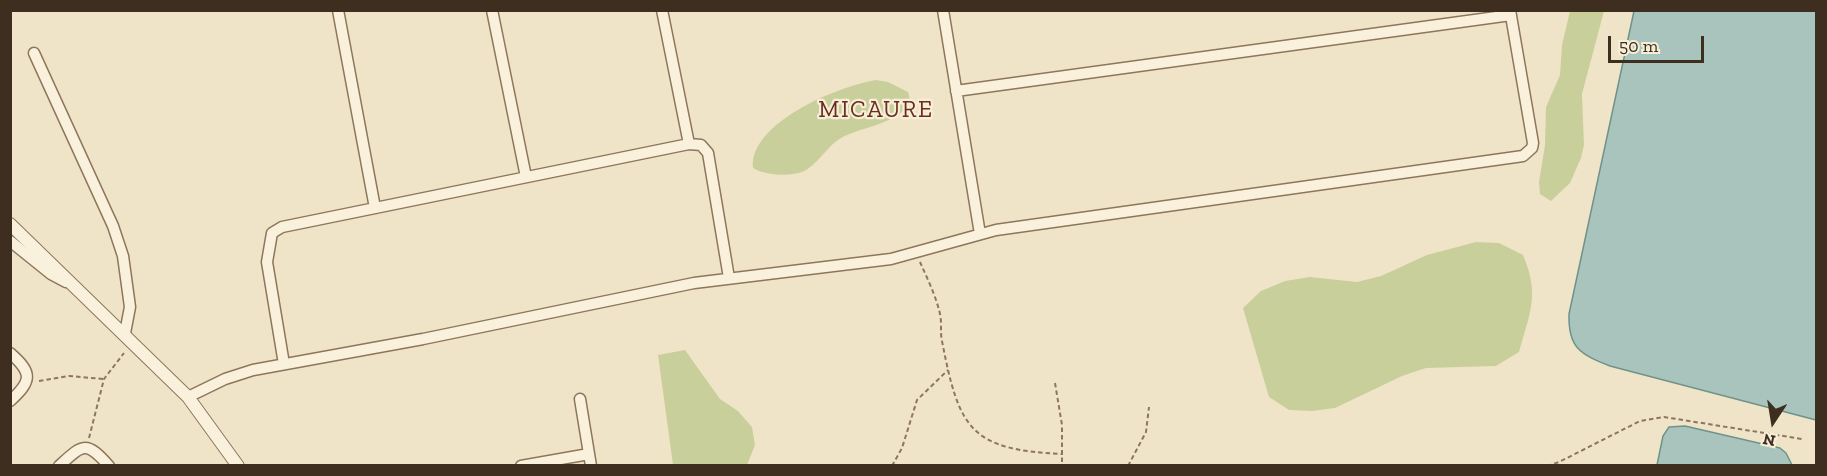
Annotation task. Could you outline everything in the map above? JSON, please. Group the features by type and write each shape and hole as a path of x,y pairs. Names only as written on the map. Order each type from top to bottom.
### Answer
{"street":[{"path":"338,10 375,208"},
{"path":"492,10 526,177"},
{"path":"662,10 689,144"},
{"path":"943,10 980,234"},
{"path":"188,397 225,378 284,364 694,283 917,254 980,234 1523,156 1532,148 1533,143 1511,13 956,91"},
{"path":"34,53 113,226 123,256 130,307 129,338"},
{"path":"284,364 267,262 272,233 282,227 689,144 701,145 708,153 729,278"},
{"path":"10,224 188,397 238,465"},
{"path":"10,241 51,274 79,289"},
{"path":"10,353 24,365 28,374 27,383 10,401"},
{"path":"580,399 591,465"},
{"path":"59,465 80,447 87,446 97,452 109,465"},
{"path":"521,465 589,454"}],"path":[{"path":"917,254 940,314 941,338 957,406 974,430 998,446 1063,454"},
{"path":"87,446 104,379 129,338"},
{"path":"892,465 902,448 917,400 948,370"},
{"path":"27,383 69,376 104,379"},
{"path":"1055,383 1062,425 1062,465"},
{"path":"1128,465 1146,432 1149,407"},
{"path":"1547,465 1559,462 1640,420 1664,417 1802,439"}],"green space":[{"path":"1570,11 1604,11 1582,94 1584,145 1581,158 1570,183 1551,201 1540,194 1539,182 1545,145 1546,107 1560,75 1562,45"},
{"path":"876,80 888,82 908,92 911,103 887,121 841,138 802,172 776,174 753,168 756,152 765,136 780,122 819,99 840,90"},
{"path":"1476,242 1499,243 1523,255 1531,281 1532,304 1519,352 1496,366 1426,368 1402,376 1335,408 1312,411 1289,410 1269,397 1243,308 1261,291 1285,281 1310,277 1357,282 1381,276 1427,255"},
{"path":"685,350 720,399 738,411 752,427 755,445 747,465 673,465 658,355"}],"water":[{"path":"1634,11 1816,11 1816,420 1610,366 1591,358 1574,342 1569,326 1569,314"},
{"path":"1685,426 1780,448 1786,453 1792,465 1657,465 1663,436 1669,427"}],"district":[{"name":"MICAURE","path":"876,110"}]}
